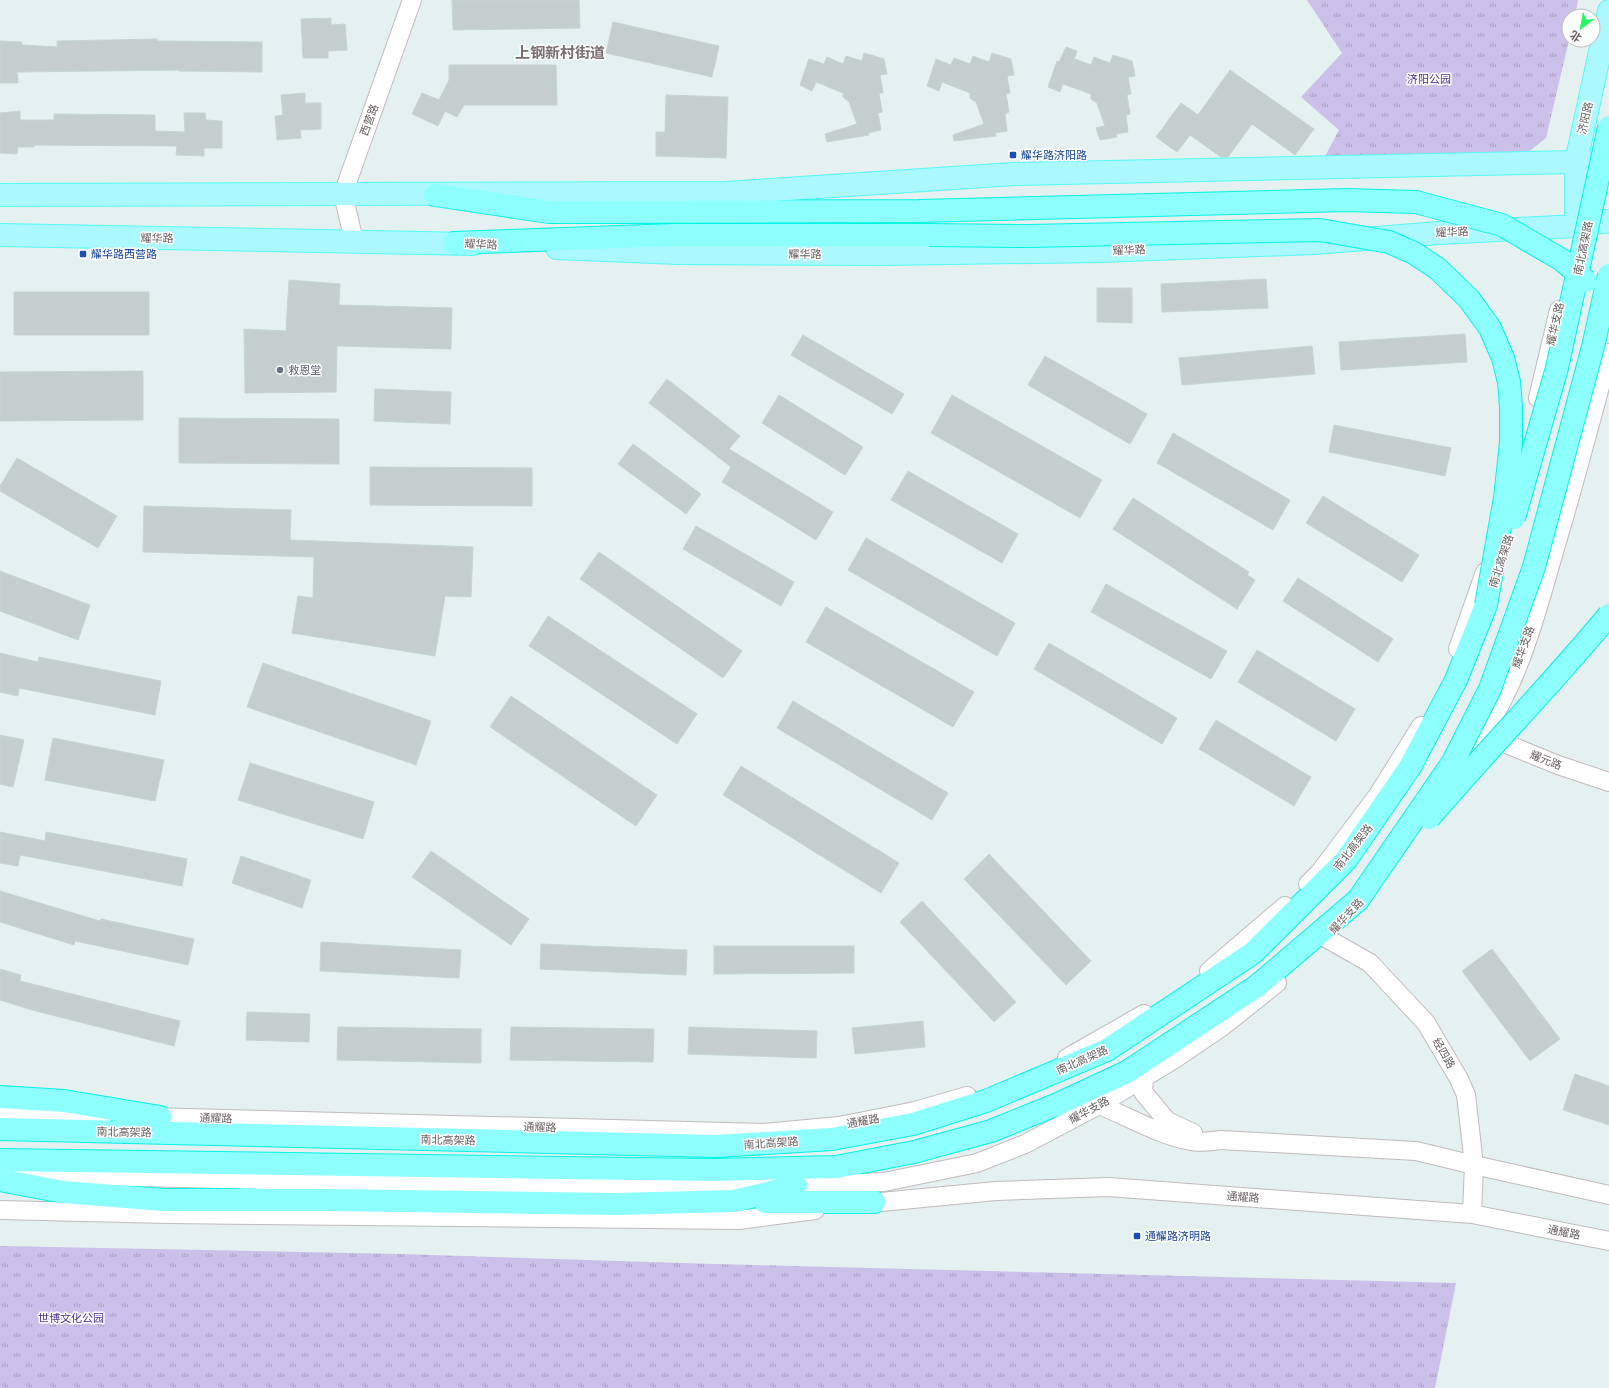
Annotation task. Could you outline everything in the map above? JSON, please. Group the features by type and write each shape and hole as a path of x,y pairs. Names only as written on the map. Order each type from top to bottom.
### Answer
{"highway":[{"name":"南北高架路","path":"0,1129 716,1146 832,1139 913,1124 986,1101 1107,1050 1253,953 1346,860 1410,767 1456,680 1486,605 1509,538 1557,368 1609,127"},
{"path":"435,195 549,212 919,212 1346,200 1416,202 1502,225 1562,260 1609,302"},
{"path":"454,243 674,235 1036,236 1320,230 1389,242 1414,253 1438,268 1469,299 1490,328 1503,358 1509,382 1511,406 1511,443 1506,498 1486,605"},
{"path":"1358,900 1453,762 1490,689 1534,567 1593,347 1609,276"},
{"path":"0,1160 712,1170 836,1167 914,1152 991,1131 1058,1104 1127,1072 1257,986 1358,900 1480,758 1578,653 1609,615"},
{"path":"0,1096 64,1101 160,1117"},
{"path":"0,1180 63,1192 164,1200 351,1200 616,1204 734,1201 874,1202"},
{"path":"734,1201 796,1186"}],"main road":[{"name":"济阳路","path":"1576,226 1576,162 1609,11"},
{"path":"0,195 726,193 1014,174 1576,162 1609,165"},
{"name":"耀华路","path":"0,235 454,243 678,254 896,254 1092,251 1314,243 1439,233 1576,226 1609,221"}],"street":[{"name":"西营路","path":"343,194 412,0"},
{"path":"343,194 354,241"},
{"name":"耀华支路","path":"1068,1057 1143,1014 1216,967 1274,917 1320,872 1378,795 1430,711 1455,657 1520,467 1546,365 1576,226"},
{"name":"耀华支路","path":"796,1186 884,1182 977,1162 1025,1144 1099,1105 1144,1078 1229,1021 1269,990 1349,915 1386,870 1454,780 1484,735 1504,698 1539,602 1577,476 1609,353"},
{"name":"耀元路","path":"1484,735 1558,765 1609,782"},
{"name":"经四路","path":"1326,938 1370,963 1426,1023 1459,1079 1466,1095 1474,1166 1472,1214"},
{"name":"通耀路","path":"0,1112 764,1133 839,1126 915,1111 992,1090 1068,1057"},
{"path":"1144,1078 1143,1092 1167,1121 1189,1132 1221,1140"},
{"path":"1099,1105 1131,1118 1161,1133 1192,1141 1221,1140 1416,1151 1474,1166 1609,1195"},
{"path":"0,1174 610,1188 796,1186"},
{"name":"通耀路","path":"0,1210 168,1214 739,1220 874,1202 996,1190 1108,1187 1472,1214 1609,1241"}],"green space":[{"name":"济阳公园","path":"1307,0 1578,0 1576,8 1561,8 1561,48 1567,48 1546,138 1531,150 1506,157 1322,162 1339,130 1301,97 1342,53"},
{"name":"世博文化公园","path":"0,1246 400,1254 714,1264 1456,1283 1435,1388 0,1388"}],"building":[{"path":"452,0 579,0 580,28 453,30"},
{"path":"331,18 331,25 345,24 347,50 328,51 328,58 303,58 301,19"},
{"path":"613,22 719,46 712,77 606,53"},
{"path":"157,39 157,41 262,42 262,72 179,70 17,72 18,83 0,83 0,41 22,42 22,45 57,47 57,41"},
{"path":"1066,47 1077,51 1072,66 1075,59 1091,65 1094,57 1110,63 1113,55 1132,61 1135,76 1128,77 1131,94 1127,95 1130,114 1126,115 1128,132 1116,134 1117,137 1100,140 1096,128 1105,126 1097,103 1091,99 1091,94 1063,84 1060,92 1048,87 1057,61 1059,62"},
{"path":"864,53 884,59 887,74 880,75 883,93 879,93 882,112 878,113 881,130 868,133 869,135 827,142 825,134 857,124 849,102 843,97 843,93 816,82 812,91 800,85 809,59 824,64 827,57 843,64 846,56 862,61"},
{"path":"992,53 1011,59 1014,75 1007,76 1010,93 1006,94 1009,112 1005,114 1007,131 995,133 996,136 954,141 953,135 984,124 976,102 970,98 970,93 942,82 939,91 927,86 936,59 951,65 954,58 970,64 973,56 989,62"},
{"path":"449,65 556,65 557,105 464,105 457,117 445,111 438,126 412,114 422,93 439,100 449,80"},
{"path":"1230,70 1314,129 1295,155 1252,124 1228,157 1221,157 1190,135 1177,152 1156,137 1181,103 1198,115"},
{"path":"305,93 305,103 321,103 321,129 300,130 301,138 277,140 275,116 283,115 281,95"},
{"path":"666,95 728,97 726,158 656,156 656,132 665,132"},
{"path":"20,111 20,120 54,120 54,114 155,115 155,131 185,132 184,113 205,113 206,120 222,121 222,148 204,148 204,156 176,155 177,146 34,145 34,147 18,147 17,154 0,153 0,113"},
{"path":"1266,279 1268,308 1162,312 1161,284"},
{"path":"289,280 340,284 339,305 452,308 451,349 337,346 336,392 245,393 244,329 286,331"},
{"path":"1097,288 1132,288 1132,323 1097,322"},
{"path":"14,292 149,292 149,335 14,335"},
{"path":"1465,334 1467,362 1341,370 1339,342"},
{"path":"803,335 904,394 892,414 791,355"},
{"path":"1312,346 1315,374 1182,385 1179,358"},
{"path":"1045,356 1147,414 1130,444 1028,385"},
{"path":"143,371 143,420 0,421 0,372"},
{"path":"667,379 740,436 729,449 833,512 816,540 722,482 731,467 649,403"},
{"path":"375,389 451,392 450,424 374,421"},
{"path":"779,395 863,447 845,475 762,423"},
{"path":"952,395 1102,480 1080,518 931,433"},
{"path":"179,418 339,419 339,464 179,463"},
{"path":"1334,425 1451,448 1445,476 1329,452"},
{"path":"1173,433 1290,500 1273,530 1157,463"},
{"path":"633,444 701,494 686,514 618,464"},
{"path":"17,458 117,516 98,548 0,491 0,486"},
{"path":"370,467 532,468 532,506 370,505"},
{"path":"908,471 1018,534 1002,563 891,500"},
{"path":"1323,496 1419,555 1402,582 1306,523"},
{"path":"1133,498 1249,572 1247,575 1255,580 1237,609 1113,529"},
{"path":"144,506 291,510 290,540 473,547 471,597 445,596 435,656 292,633 298,596 313,598 314,557 143,552"},
{"path":"696,526 794,582 781,606 683,549"},
{"path":"866,538 1015,623 997,656 848,570"},
{"path":"599,552 742,651 723,678 580,579"},
{"path":"0,571 90,605 78,640 0,611"},
{"path":"1298,578 1393,639 1378,662 1283,601"},
{"path":"1106,584 1227,651 1211,679 1091,612"},
{"path":"826,607 974,692 953,727 806,642"},
{"path":"548,616 697,714 677,744 529,646"},
{"path":"1049,643 1177,718 1162,744 1034,669"},
{"path":"1257,650 1355,709 1336,741 1238,682"},
{"path":"0,653 38,662 39,657 161,681 155,715 19,688 18,696 0,692"},
{"path":"263,663 431,721 416,765 247,707"},
{"path":"511,696 657,795 636,826 490,727"},
{"path":"793,701 948,793 932,820 777,728"},
{"path":"1216,720 1311,777 1294,806 1199,749"},
{"path":"0,735 24,740 13,787 0,784"},
{"path":"53,738 164,760 155,801 45,780"},
{"path":"250,763 374,802 363,839 238,800"},
{"path":"741,766 899,863 881,893 723,795"},
{"path":"0,832 45,841 46,832 187,859 182,886 20,855 18,866 0,863"},
{"path":"431,851 529,919 511,945 412,877"},
{"path":"989,854 1091,961 1066,985 964,879"},
{"path":"241,856 311,880 302,908 232,883"},
{"path":"0,891 100,921 101,919 194,939 188,965 75,941 74,945 0,922"},
{"path":"922,901 1016,1002 994,1022 900,922"},
{"path":"321,942 461,950 459,978 320,971"},
{"path":"541,944 687,950 686,975 540,969"},
{"path":"714,946 854,946 854,973 714,974"},
{"path":"1492,949 1560,1039 1530,1061 1462,971"},
{"path":"0,969 21,975 20,981 180,1021 174,1046 32,1010 0,1000"},
{"path":"247,1012 310,1014 309,1042 246,1040"},
{"path":"923,1021 925,1047 855,1054 852,1028"},
{"path":"338,1027 481,1029 481,1063 337,1060"},
{"path":"511,1027 654,1029 653,1062 510,1060"},
{"path":"689,1027 817,1031 816,1058 688,1054"},
{"path":"1575,1074 1609,1086 1609,1125 1563,1110"}],"place":[{"name":"耀华路济阳路","path":"1013,155"},
{"name":"耀华路西营路","path":"83,254"},
{"name":"救恩堂","path":"280,370"},
{"name":"通耀路济明路","path":"1137,1236"}],"district":[{"name":"上钢新村街道","path":"560,53"}]}
